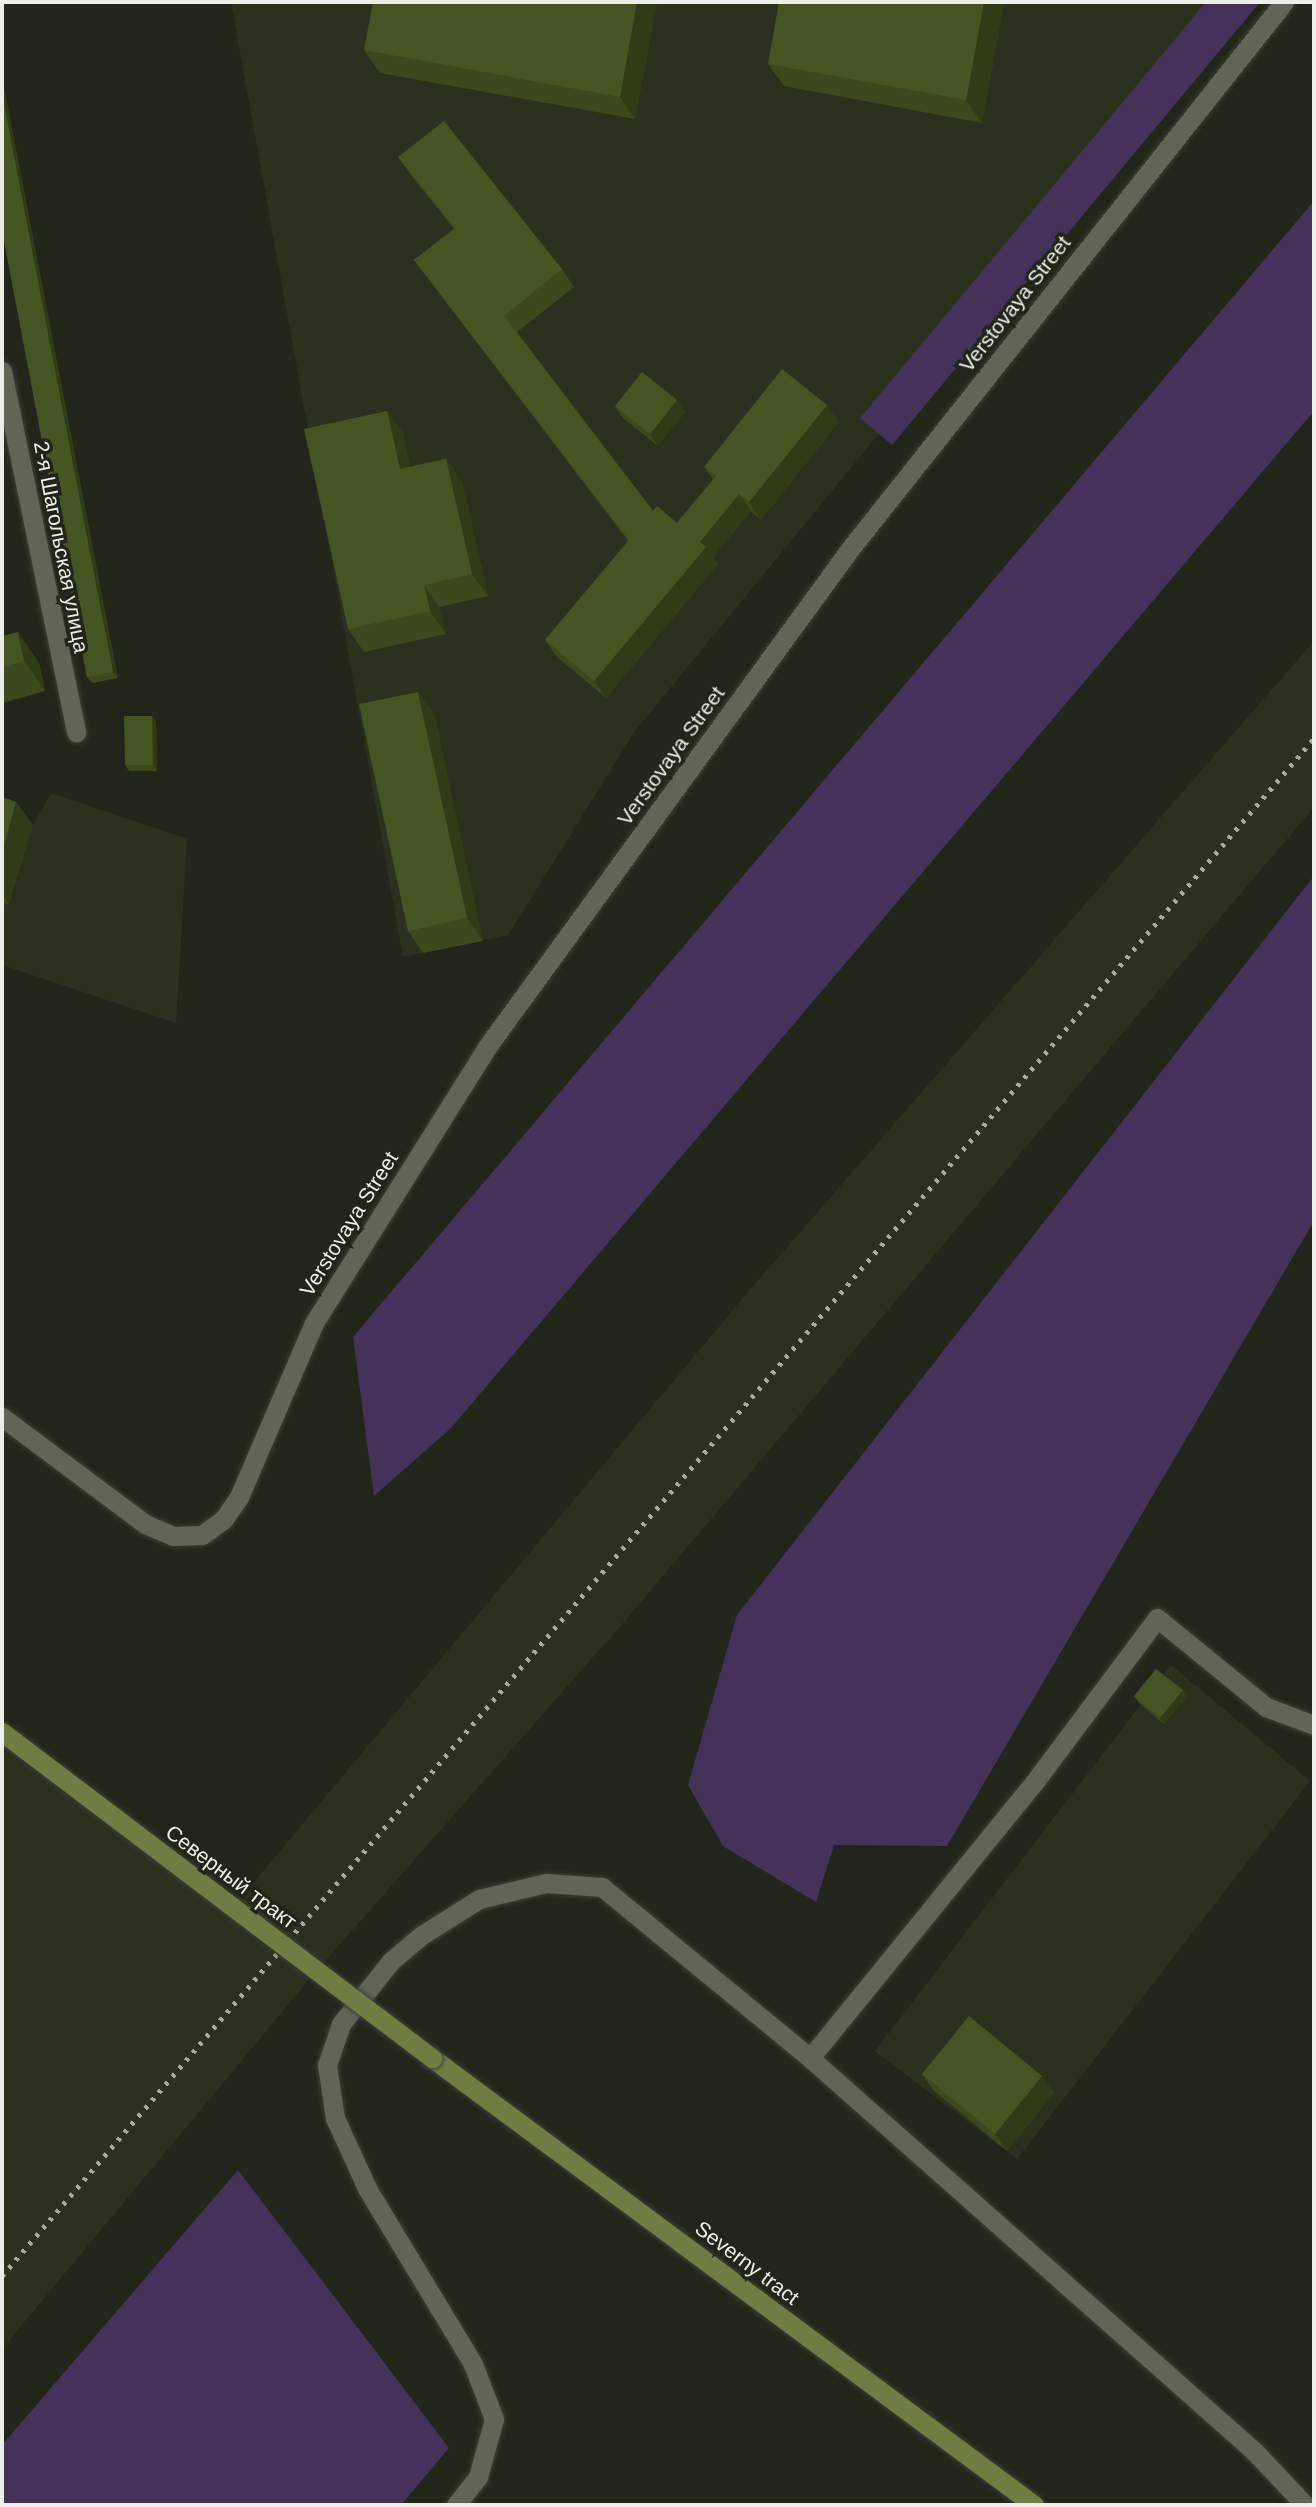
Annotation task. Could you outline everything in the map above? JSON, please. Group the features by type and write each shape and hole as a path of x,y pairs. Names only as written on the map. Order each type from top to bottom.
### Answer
{"main road":[{"name":"Северный тракт","path":"2,1732 432,2058"},
{"name":"Severny tract","path":"432,2058 1034,2505"}],"street":[{"name":"Verstovaya Street","path":"2,1418 145,1524 173,1536 202,1535 223,1520 314,1323 487,1047 849,549 1284,2"},
{"name":"2-я Шагольская улица","path":"2,371 76,733"},
{"path":"810,2058 1033,1784 1157,1618 1266,1707 1314,1725"},
{"path":"456,2505 478,2477 494,2419 473,2364 367,2188 335,2118 327,2065 350,2014 391,1961 479,1899 547,1883 602,1887 810,2058 1254,2451 1305,2505"}],"shaded area":[{"path":"231,2 1233,2 635,731 508,935 403,957"},
{"path":"1206,2 1260,2 892,445 860,418"},
{"path":"1314,201 1314,411 451,1428 374,1496 353,1337"},
{"path":"1314,641 1314,807 617,1630 311,1977 2,2349 2,1758 10,1741 229,1912 743,1298"},
{"path":"51,793 187,839 176,1023 2,965 2,902 10,904 33,825"},
{"path":"1314,876 1314,1221 947,1846 834,1845 816,1902 723,1846 688,1785 737,1615"},
{"path":"1171,1665 1310,1781 1017,2159 875,2051"},
{"path":"238,2170 449,2448 401,2505 2,2505 2,2445"}],"building":[{"path":"373,2 637,2 620,97 364,50"},
{"path":"779,2 984,2 966,100 768,64"},
{"path":"2,92 113,672 87,677 2,230"},
{"path":"444,121 562,269 504,316 653,511 657,506 677,523 716,476 704,467 782,369 827,405 749,502 739,494 700,542 706,547 594,681 545,640 629,540 414,260 455,228 398,157"},
{"path":"642,372 677,400 650,434 615,406"},
{"path":"387,411 400,469 446,459 472,574 424,585 430,611 348,629 304,429"},
{"path":"18,632 24,661 2,667 2,636"},
{"path":"418,692 467,918 408,931 359,704"},
{"path":"124,716 152,716 153,765 125,765"},
{"path":"2,797 16,802 2,852"},
{"path":"1156,1669 1183,1690 1160,1718 1134,1696"},
{"path":"969,2016 1042,2076 995,2134 922,2074"}],"railway":[{"path":"2,2276 1314,738"}]}
